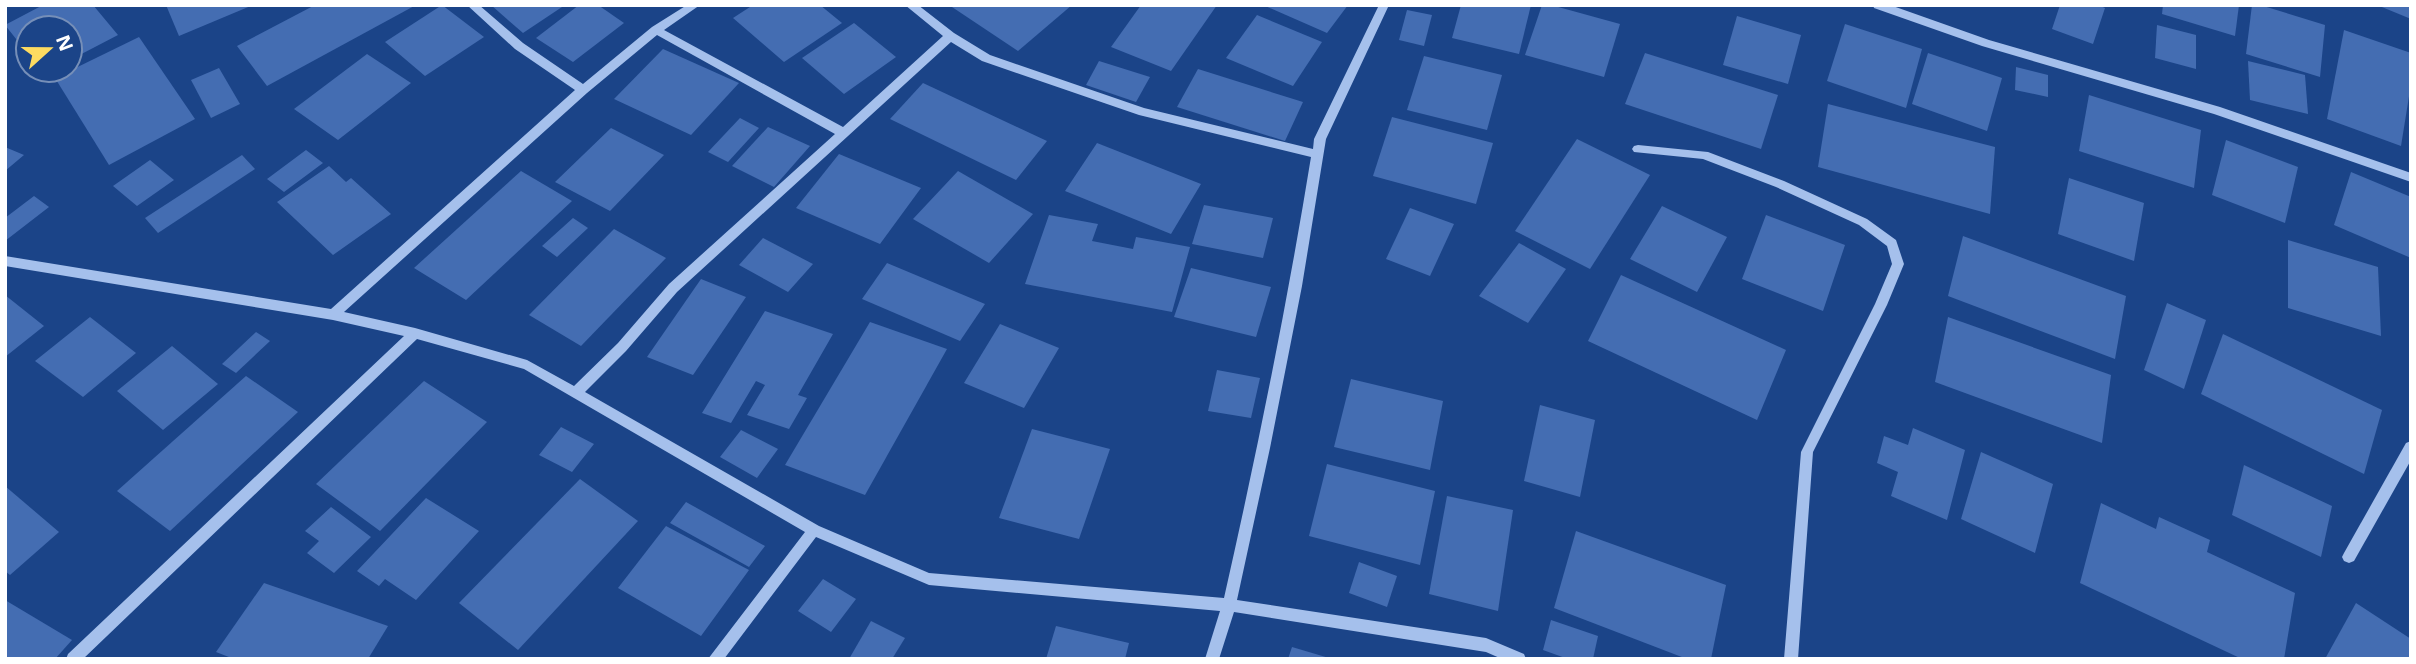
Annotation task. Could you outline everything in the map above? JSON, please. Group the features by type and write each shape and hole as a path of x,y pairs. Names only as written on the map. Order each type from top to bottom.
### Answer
{"street":[{"path":"472,5 519,46 583,90"},
{"path":"332,315 583,90 656,30 695,5"},
{"path":"910,5 950,36 986,58 1143,112 1317,154"},
{"path":"1212,659 1229,604 1296,286 1320,139 1384,5"},
{"path":"1878,5 1986,43 2216,110 2411,178"},
{"path":"656,30 844,133"},
{"path":"575,393 622,346 673,288 950,36"},
{"path":"1638,149 1704,156 1780,184 1863,222 1892,243 1898,264 1881,305 1807,452 1791,659"},
{"path":"5,261 332,315 415,333 527,365 814,530 929,579 1229,604 1486,645 1520,659"},
{"path":"73,659 415,333"},
{"path":"2349,557 2411,447"},
{"path":"715,659 814,530"}],"building":[{"path":"43,5 93,5 118,35 84,53 84,14 26,14"},
{"path":"166,5 253,5 179,36"},
{"path":"315,5 416,5 267,86 237,46"},
{"path":"442,5 484,37 425,76 385,42"},
{"path":"491,5 565,5 523,33"},
{"path":"579,5 598,5 624,23 573,62 536,38"},
{"path":"753,5 820,5 842,23 784,62 733,18"},
{"path":"949,5 1072,5 1018,51"},
{"path":"1141,5 1217,5 1171,71 1111,47"},
{"path":"1263,5 1348,5 1327,33"},
{"path":"1461,5 1531,5 1519,54 1452,38"},
{"path":"1542,5 1551,5 1620,24 1604,77 1525,55"},
{"path":"2060,5 2098,5 2105,8 2093,44 2052,29"},
{"path":"2163,5 2239,5 2235,36 2162,14"},
{"path":"2252,5 2260,5 2325,25 2320,77 2246,54"},
{"path":"2377,5 2411,5 2411,19"},
{"path":"1407,10 1432,15 1424,46 1399,40"},
{"path":"1257,15 1322,42 1293,86 1226,58"},
{"path":"1737,16 1801,35 1788,84 1723,65"},
{"path":"14,20 14,36 5,25"},
{"path":"854,23 896,57 844,94 802,58"},
{"path":"1845,24 1922,49 1906,108 1827,81"},
{"path":"2157,25 2196,35 2196,69 2155,58"},
{"path":"2344,30 2411,53 2411,84 2401,146 2327,119"},
{"path":"139,37 195,119 109,165 59,84 84,84 84,64"},
{"path":"663,49 739,83 691,135 614,99"},
{"path":"1645,53 1778,95 1761,149 1625,104"},
{"path":"1928,53 2002,78 1987,131 1912,104"},
{"path":"367,54 411,83 338,140 294,109"},
{"path":"1424,56 1502,75 1487,130 1407,110"},
{"path":"1099,61 1150,77 1136,102 1086,85"},
{"path":"2248,61 2305,75 2308,114 2250,100"},
{"path":"2016,67 2048,75 2048,97 2015,90"},
{"path":"219,68 240,104 211,118 191,80"},
{"path":"1198,69 1303,102 1285,141 1177,107"},
{"path":"923,83 1047,141 1016,180 890,119"},
{"path":"2089,95 2201,130 2194,188 2079,151"},
{"path":"1828,104 1995,147 1990,214 1818,167"},
{"path":"1392,117 1493,143 1476,204 1373,176"},
{"path":"740,118 759,128 728,162 708,152"},
{"path":"768,127 810,146 774,187 732,166"},
{"path":"611,128 664,155 610,211 555,182"},
{"path":"1577,139 1650,175 1590,269 1515,231"},
{"path":"2226,140 2298,167 2285,223 2212,195"},
{"path":"1097,143 1201,184 1171,234 1065,191"},
{"path":"5,147 24,155 5,171"},
{"path":"306,150 323,163 284,192 267,179"},
{"path":"839,154 921,188 880,244 796,208"},
{"path":"242,155 255,169 158,233 145,218"},
{"path":"150,160 174,180 137,206 113,186"},
{"path":"329,166 346,182 351,178 391,214 333,255 277,202"},
{"path":"521,171 572,201 466,300 414,268"},
{"path":"958,171 1033,214 989,263 913,219"},
{"path":"2351,172 2411,197 2411,258 2334,225"},
{"path":"2069,178 2144,203 2134,261 2058,234"},
{"path":"34,196 49,207 5,241 5,218"},
{"path":"1204,205 1273,218 1263,258 1192,244"},
{"path":"1662,206 1727,237 1697,292 1630,259"},
{"path":"1410,208 1454,224 1430,276 1386,259"},
{"path":"1049,215 1098,224 1092,241 1133,249 1136,237 1190,247 1172,312 1025,284"},
{"path":"1766,215 1845,245 1823,311 1742,279"},
{"path":"573,218 588,228 557,257 542,246"},
{"path":"614,229 666,258 581,346 529,315"},
{"path":"1963,236 2126,296 2115,359 1948,296"},
{"path":"763,238 813,264 788,292 739,265"},
{"path":"2288,240 2378,267 2381,336 2288,308"},
{"path":"1519,243 1566,269 1528,323 1479,296"},
{"path":"887,263 985,304 960,341 862,299"},
{"path":"1191,268 1271,287 1256,337 1174,317"},
{"path":"1621,275 1786,350 1757,420 1588,341"},
{"path":"701,279 746,297 693,375 647,357"},
{"path":"5,295 44,326 5,357"},
{"path":"2167,303 2206,320 2184,389 2144,370"},
{"path":"765,311 833,334 798,395 807,398 789,429 747,415 765,385 756,381 731,423 702,413"},
{"path":"90,317 136,353 83,397 35,361"},
{"path":"1948,317 2111,375 2102,443 1935,382"},
{"path":"870,322 947,349 865,495 785,465"},
{"path":"1000,324 1059,348 1024,408 964,383"},
{"path":"256,332 270,341 236,373 222,364"},
{"path":"2223,334 2382,410 2364,474 2201,394"},
{"path":"172,346 218,384 163,430 117,391"},
{"path":"1217,370 1260,378 1251,418 1208,411"},
{"path":"246,376 298,412 170,531 117,491"},
{"path":"1351,379 1443,401 1430,470 1334,447"},
{"path":"424,381 487,422 380,531 316,484"},
{"path":"1540,405 1595,420 1580,497 1524,481"},
{"path":"561,427 594,444 572,472 539,455"},
{"path":"1913,428 1965,450 1947,520 1891,496 1898,472 1877,463 1884,436 1908,445"},
{"path":"1032,429 1110,449 1079,539 999,518"},
{"path":"741,430 778,449 757,478 720,457"},
{"path":"1981,452 2053,484 2035,553 1961,519"},
{"path":"1327,464 1435,491 1420,565 1309,536"},
{"path":"2244,465 2332,506 2321,557 2232,515"},
{"path":"580,479 638,521 518,650 459,603"},
{"path":"5,486 59,532 10,575 5,571"},
{"path":"1447,496 1513,510 1498,611 1429,594"},
{"path":"426,498 479,531 416,600 385,579 379,586 357,571"},
{"path":"686,502 765,546 749,567 670,523"},
{"path":"2101,503 2156,529 2159,517 2210,540 2207,552 2295,593 2284,659 2242,659 2080,583"},
{"path":"331,507 371,537 334,573 307,553 319,541 305,531"},
{"path":"666,526 749,570 701,636 618,588"},
{"path":"1576,531 1726,585 1711,659 1687,659 1554,608"},
{"path":"1359,562 1397,576 1387,607 1349,593"},
{"path":"823,579 856,599 831,632 798,611"},
{"path":"264,583 388,626 368,659 234,659 216,652"},
{"path":"5,600 72,640 55,659 5,659"},
{"path":"2356,603 2411,639 2411,659 2325,659"},
{"path":"1551,620 1598,636 1593,659 1568,659 1543,650"},
{"path":"871,621 905,638 892,659 849,659"},
{"path":"1056,626 1129,643 1125,659 1046,659"},
{"path":"1292,647 1329,658 1288,659"}]}
